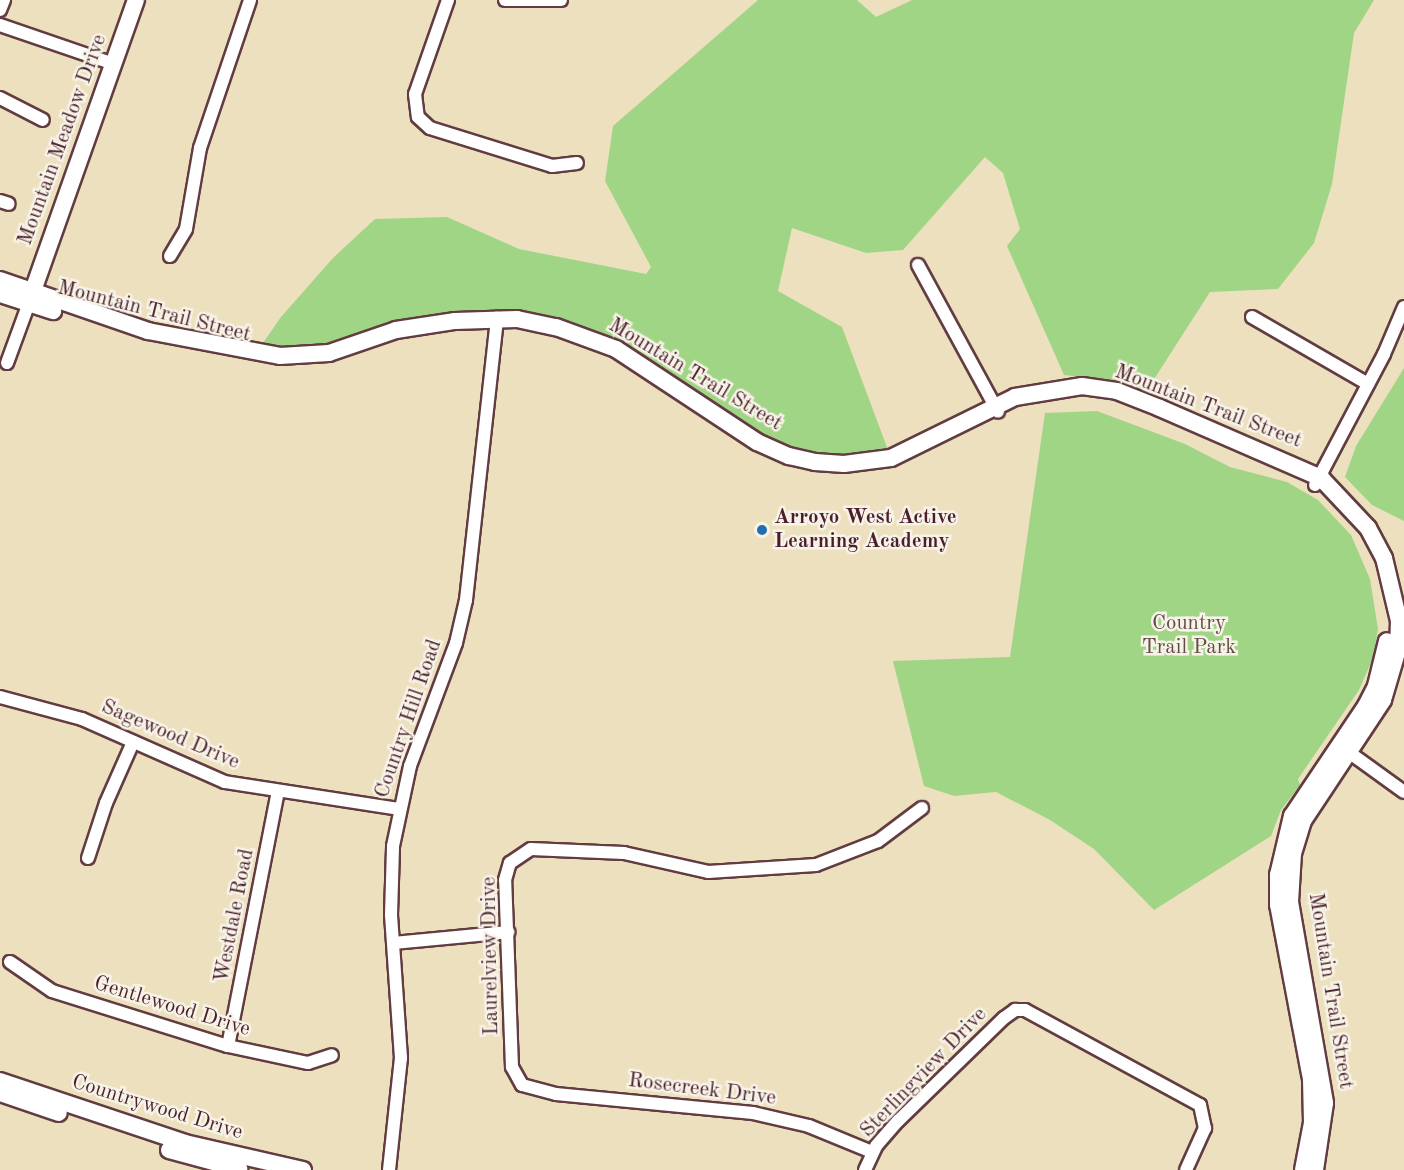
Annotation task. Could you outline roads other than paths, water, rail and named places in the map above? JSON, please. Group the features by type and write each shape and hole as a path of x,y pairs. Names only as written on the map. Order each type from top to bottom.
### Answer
{"street":[{"path":"0,10 4,0"},
{"name":"Mountain Meadow Drive","path":"7,363 136,0"},
{"path":"170,256 186,229 200,147 250,0"},
{"path":"448,0 415,94 418,117 429,128 508,154 552,166 577,163"},
{"path":"505,0 561,0"},
{"path":"0,25 114,64"},
{"path":"0,98 43,120"},
{"path":"918,266 996,410"},
{"name":"Mountain Trail Street","path":"0,280 31,298"},
{"name":"Mountain Trail Street","path":"0,294 31,298 177,346 223,356 291,363 341,357 432,329 497,322 556,327 616,349 757,442 789,456 815,462 844,464 891,458 1042,390 1082,386 1117,391 1318,481 1368,528 1384,558 1397,621 1392,678 1345,749 1303,821 1290,880 1290,902 1323,1078 1324,1123 1316,1170"},
{"path":"1318,481 1404,308"},
{"path":"1252,317 1368,384"},
{"name":"Country Hill Road","path":"389,1170 401,1058 390,879 399,809 410,766 456,644 466,600 497,322"},
{"name":"Sagewood Drive","path":"0,697 73,716 225,782 399,809"},
{"path":"88,858 106,803 133,742"},
{"path":"1345,749 1404,792"},
{"name":"Mountain Trail Street","path":"1303,1170 1312,1123 1311,1079 1278,905 1278,875 1292,816 1345,749"},
{"name":"Westdale Road","path":"228,1046 278,792"},
{"name":"Laurelview Drive","path":"522,1085 512,1067 506,872 517,855 531,849 624,853 708,872 789,869 862,850 922,808"},
{"path":"394,943 508,932"},
{"name":"Gentlewood Drive","path":"10,962 52,991 228,1046 308,1063 332,1055"},
{"name":"Sterlingview Drive","path":"865,1170 872,1152 897,1121 1015,1010 1036,1013 1191,1098 1204,1114 1201,1139 1186,1170"},
{"name":"Countrywood Drive","path":"0,1081 185,1143 302,1170"},
{"name":"Rosecreek Drive","path":"522,1085 556,1094 753,1113 808,1126 872,1152"},
{"name":"Countrywood Drive","path":"0,1093 195,1158 243,1170"}],"place":[{"name":"Arroyo West Active Learning Academy","path":"762,530"}],"park label":[{"name":"Country Trail Park","path":"1189,636"}]}
